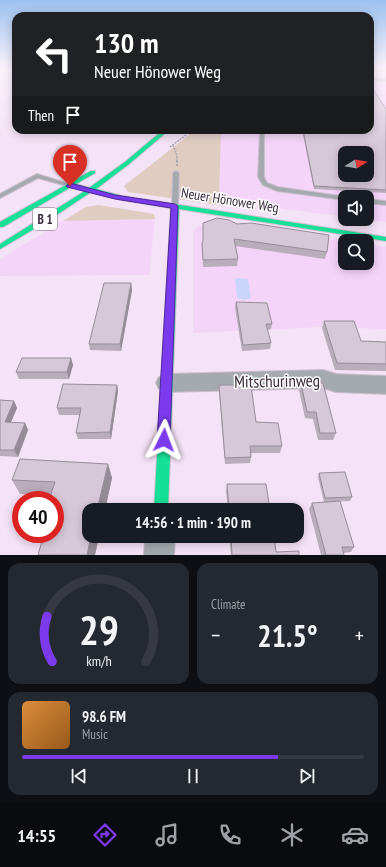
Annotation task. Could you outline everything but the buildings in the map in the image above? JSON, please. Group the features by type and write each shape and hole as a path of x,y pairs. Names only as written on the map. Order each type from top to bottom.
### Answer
{"main road":[{"name":"B 1","path":"0,247 89,191 139,155 162,134"},
{"name":"B 1","path":"0,225 99,168"},
{"name":"Neuer Hönower Weg","path":"70,186 122,198 386,238"},
{"path":"161,503 175,206"}],"street":[{"name":"Mitschurinweg","path":"167,383 323,379 336,383 386,385"},
{"path":"160,543 160,555"}],"lane":[{"path":"262,134 261,177 265,184 277,189 338,197"},
{"path":"175,206 176,173"},
{"path":"0,196 37,176 70,186"},
{"path":"374,202 386,203"}],"path":[{"path":"167,150 186,134"},
{"path":"173,145 177,156 176,173"}],"shaded area":[{"path":"374,94 386,94 386,222 374,221 374,190 338,190 338,216 219,200 221,134 374,134"},
{"path":"221,134 219,200 225,206 128,192 124,186 189,135"},
{"path":"99,205 154,214 155,219 63,221 86,207"},
{"path":"155,219 149,275 0,276 0,259 63,221"},
{"path":"211,223 222,223 338,240 338,270 374,270 374,245 386,247 386,329 321,327 193,333 193,230"}],"water":[{"path":"235,279 248,279 251,298 245,300 237,298"}],"traffic: fast":[{"path":"0,247 86,193 127,163 162,134"},
{"path":"0,225 93,172"},
{"path":"70,185 122,198 386,239"},
{"path":"161,503 175,206"}],"route":[{"path":"70,186 115,197 175,206 164,440"}]}
